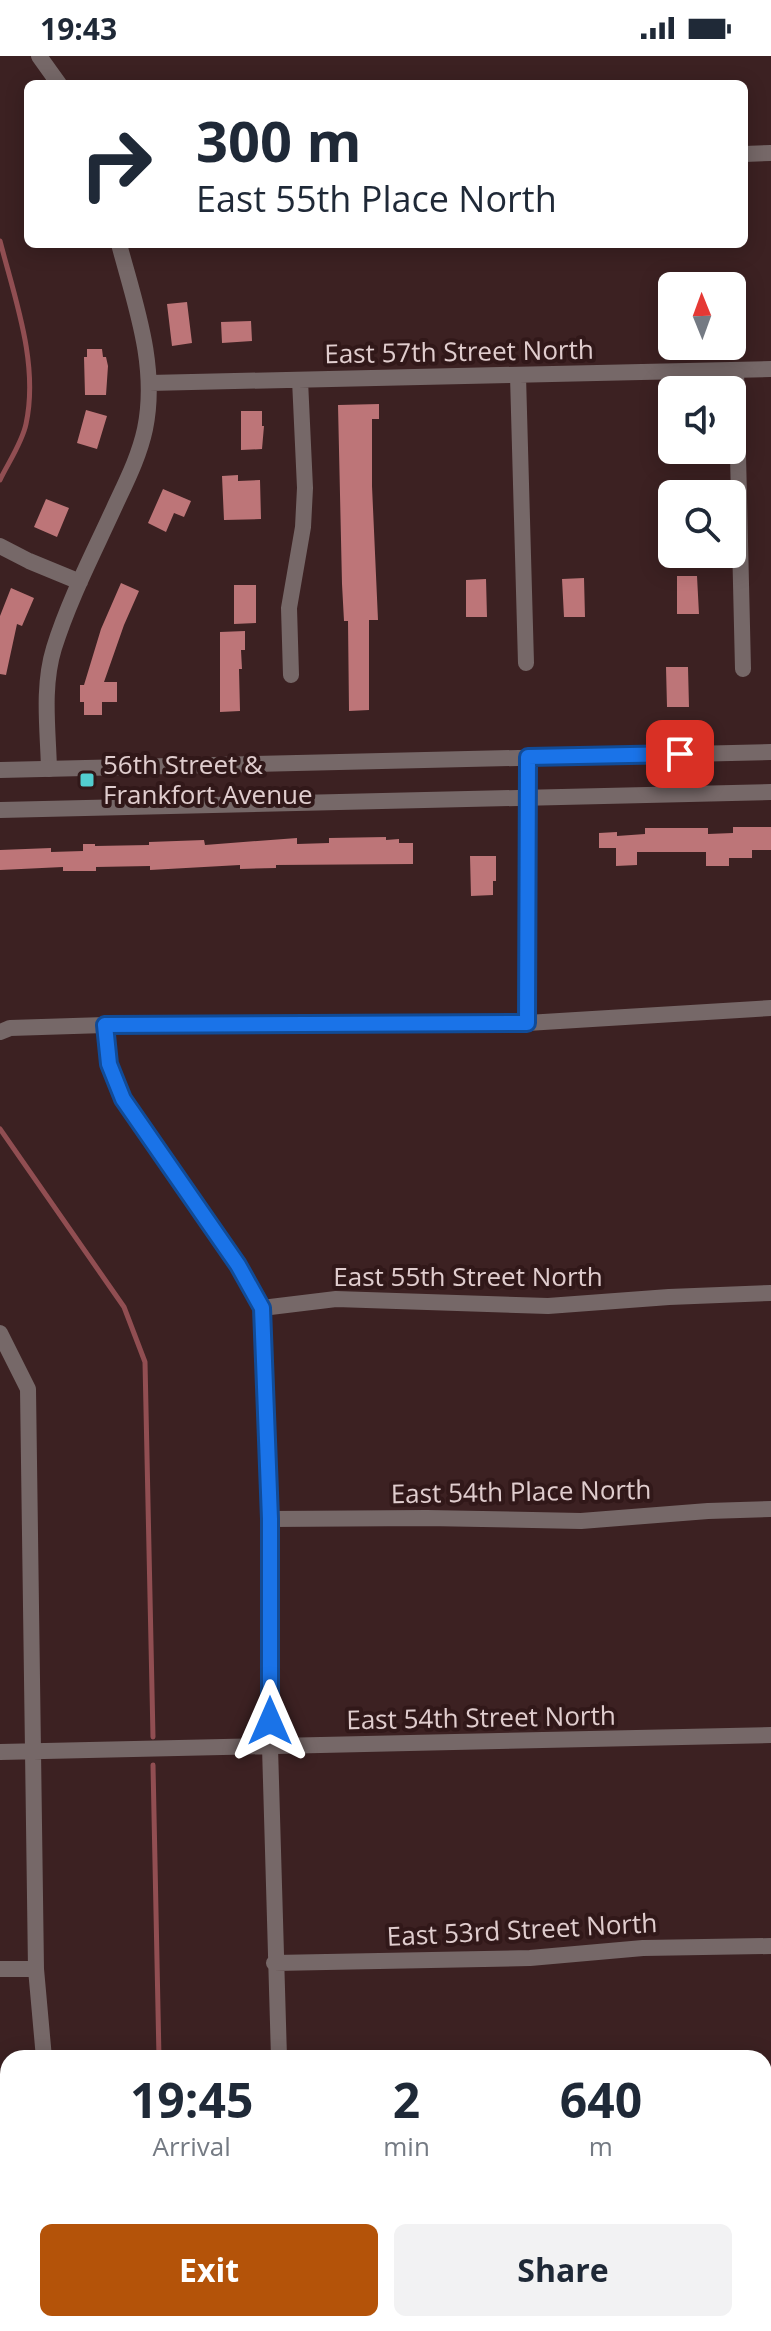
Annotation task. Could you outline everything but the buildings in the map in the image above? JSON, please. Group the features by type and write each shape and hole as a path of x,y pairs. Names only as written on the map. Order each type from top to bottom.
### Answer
{"street":[{"path":"39,56 56,80"},
{"path":"748,154 771,153"},
{"path":"49,769 47,697 54,648 80,582 137,460 145,428 149,383 146,347 120,248"},
{"name":"East 57th Street North","path":"149,383 771,369"},
{"path":"736,370 743,669"},
{"path":"518,376 526,663"},
{"path":"291,675 289,608 303,527 305,488 300,380"},
{"path":"0,546 80,582"},
{"path":"0,770 771,752"},
{"path":"527,1023 528,757"},
{"path":"0,810 771,792"},
{"path":"0,1032 10,1028 105,1025 527,1023 771,1008"},
{"path":"105,1025 109,1064 123,1099 238,1265 262,1308 270,1519 270,1747 279,2050"},
{"name":"East 55th Street North","path":"262,1308 336,1299 548,1306 771,1293"},
{"path":"0,1333 28,1389 36,1969 43,2050"},
{"name":"East 54th Place North","path":"270,1519 581,1521 771,1509"},
{"name":"East 54th Street North","path":"0,1752 771,1735"},
{"name":"East 53rd Street North","path":"274,1963 530,1958 643,1948 771,1946"},
{"path":"0,1969 36,1969"}],"waterway":[{"path":"0,241 24,332 30,378 24,431 0,480"},
{"path":"0,1129 124,1307 145,1362 153,1737"},
{"path":"153,1765 159,2050"}],"place":[{"name":"56th Street & Frankfort Avenue","path":"87,780"}],"route":[{"path":"270,1721 270,1519 262,1308 238,1265 123,1099 109,1064 105,1025 527,1023 528,757 680,754"}]}
